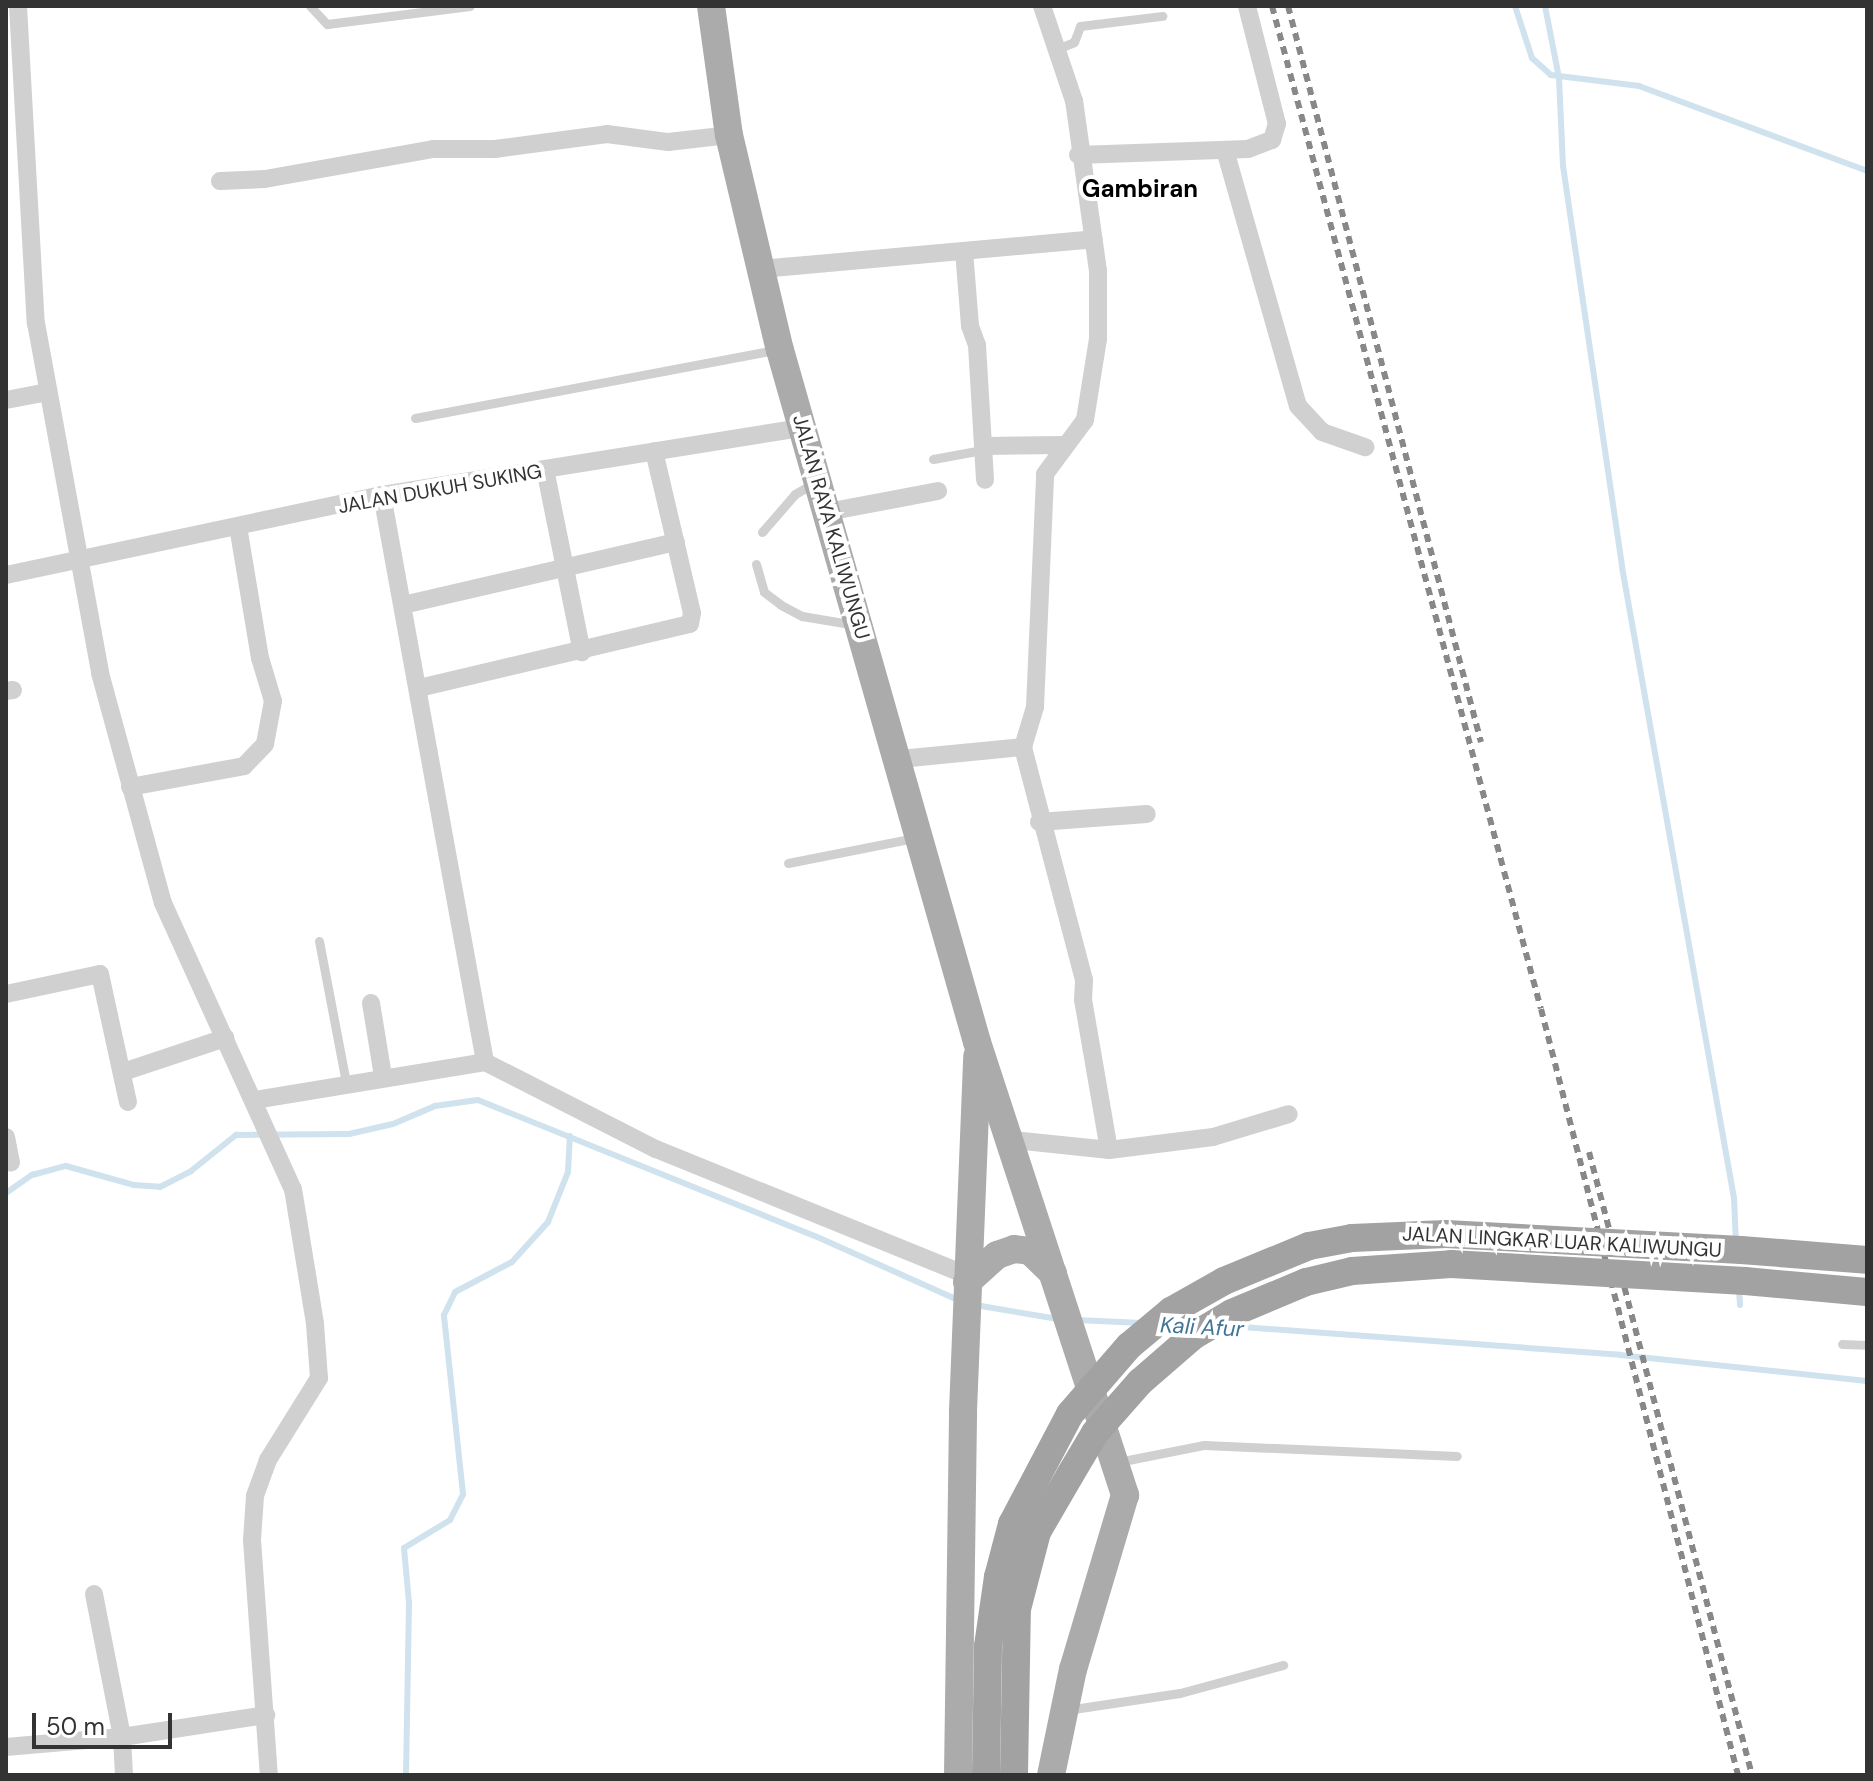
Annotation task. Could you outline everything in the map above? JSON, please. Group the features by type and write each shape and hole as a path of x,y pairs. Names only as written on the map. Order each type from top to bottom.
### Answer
{"highway":[{"name":"JALAN LINGKAR LUAR KALIWUNGU","path":"986,1775 988,1646 998,1577 1012,1524 1070,1414 1129,1346 1171,1311 1238,1274 1309,1246 1367,1237 1446,1234 1867,1260"},
{"name":"JALAN LINGKAR LUAR KALIWUNGU","path":"1014,1775 1017,1609 1037,1532 1095,1433 1140,1382 1193,1336 1232,1313 1306,1282 1352,1271 1451,1264 1745,1281 1867,1292"}],"main road":[{"name":"JALAN RAYA KALIWUNGU","path":"711,6 729,135 780,350 900,759 977,1042"},
{"path":"977,1042 1013,1140 1071,1330 1118,1462 1125,1495 1063,1711 1051,1775"},
{"path":"958,1775 967,1289 977,1042"},
{"path":"967,1289 997,1255 1014,1249 1030,1251 1059,1290"}],"street":[{"path":"18,6 14,96 36,323 100,673 163,903 297,1201 320,1370 316,1385 262,1472 255,1496 252,1540 269,1775"},
{"path":"1042,6 1074,101 1078,155 1094,239 1094,387 1085,420 1045,474 1036,595 1036,698 1023,747 1039,822 1084,980 1083,1000 1109,1150"},
{"path":"1078,155 1225,150 1267,144 1277,124 1247,6"},
{"path":"220,181 265,179 433,149 495,149 607,134 668,142 729,135"},
{"path":"1225,150 1298,406 1322,432 1365,447"},
{"path":"761,269 1094,239"},
{"path":"964,251 985,480"},
{"path":"6,400 48,392"},
{"name":"JALAN DUKUH SUKING","path":"6,575 382,495 802,428"},
{"path":"984,448 1065,445"},
{"path":"419,688 582,652 690,624 692,613 654,451"},
{"path":"545,469 582,652"},
{"path":"827,512 938,491"},
{"path":"382,495 485,1062"},
{"path":"130,787 244,766 265,744 273,701 260,658 238,527"},
{"path":"403,605 676,542"},
{"path":"900,759 1023,747"},
{"path":"1039,822 1147,814"},
{"path":"6,994 100,974 128,1102"},
{"path":"371,1003 383,1076"},
{"path":"123,1072 225,1038"},
{"path":"254,1100 383,1076 485,1062 656,1149 967,1289"},
{"path":"1013,1140 1109,1150 1213,1137 1289,1114"},
{"path":"6,1137 11,1163"},
{"path":"94,1594 122,1737 124,1775"},
{"path":"6,1747 122,1737 266,1715"}],"lane":[{"path":"310,6 327,24 470,6"},
{"path":"1057,49 1074,42 1080,26 1162,16"},
{"path":"415,418 780,350"},
{"path":"933,459 984,448"},
{"path":"762,532 795,494 818,481"},
{"path":"756,564 764,592 781,605 802,616 859,625"},
{"path":"788,863 921,837"},
{"path":"319,941 346,1083"},
{"path":"1842,1344 1867,1345"},
{"path":"1118,1462 1139,1462 1204,1445 1457,1456"},
{"path":"1063,1711 1180,1693 1283,1665"}],"waterway":[{"path":"1515,6 1532,58 1551,75 1639,86 1867,171"},
{"path":"1545,6 1559,78 1563,166 1622,567 1734,1198 1736,1243"},
{"path":"6,1193 32,1175 66,1166 134,1185 160,1187 191,1171 236,1135 349,1134 393,1124 435,1106 478,1100 815,1236 960,1301"},
{"path":"406,1775 409,1603 404,1548 450,1520 463,1494 444,1315 455,1292 512,1262 548,1222 568,1172 570,1136"},
{"path":"1739,1290 1740,1305"},
{"name":"Kali Afur","path":"975,1305 1058,1319"},
{"name":"Kali Afur","path":"1077,1320 1142,1323"},
{"name":"Kali Afur","path":"1229,1326 1620,1355 1867,1381"}],"railway":[{"path":"1272,6 1541,1009 1738,1775"},
{"path":"1288,6 1481,742"},
{"path":"1589,1152 1752,1775"}],"district":[{"name":"Gambiran","path":"1140,189"}]}
